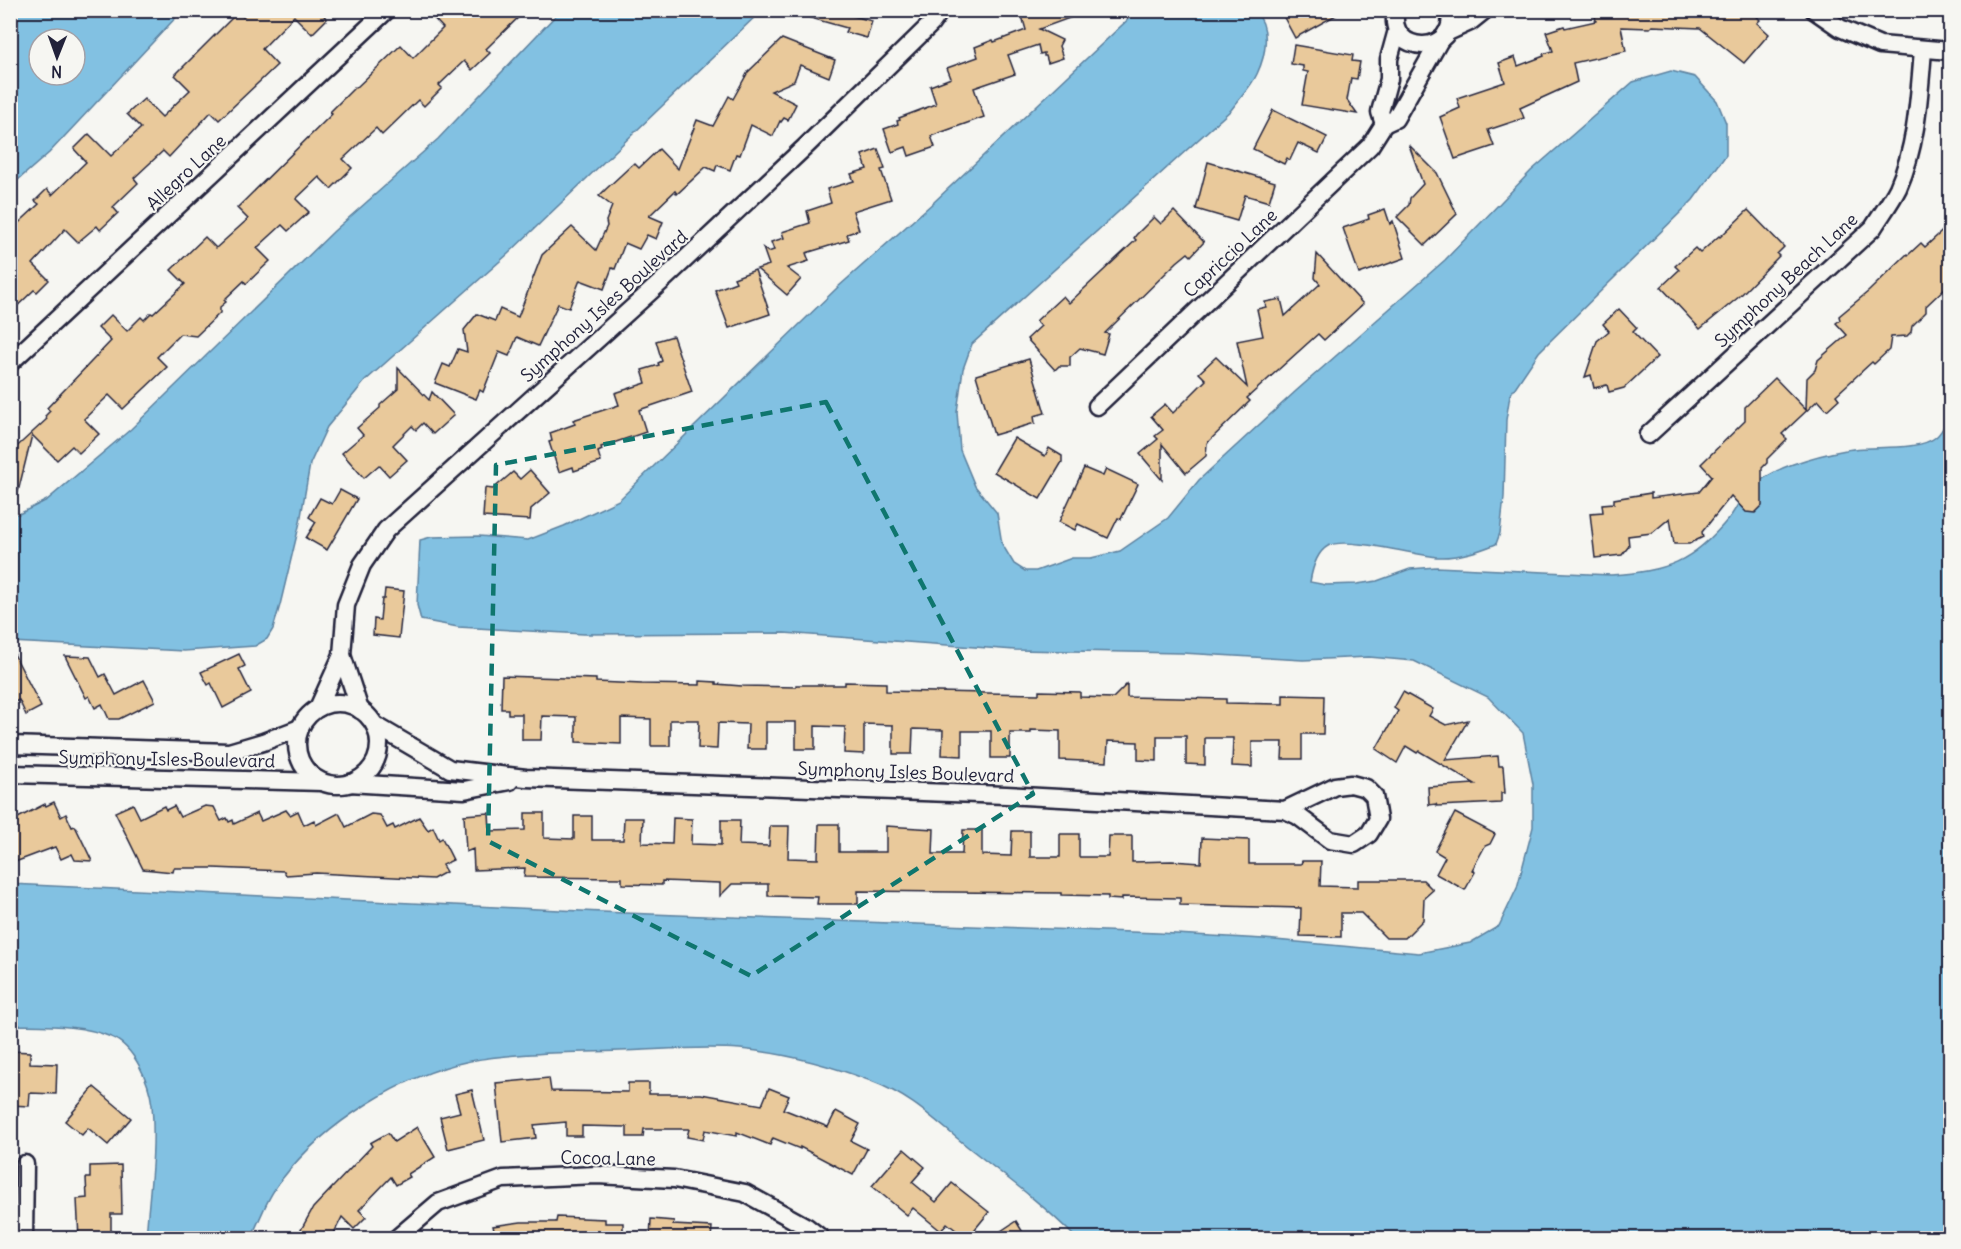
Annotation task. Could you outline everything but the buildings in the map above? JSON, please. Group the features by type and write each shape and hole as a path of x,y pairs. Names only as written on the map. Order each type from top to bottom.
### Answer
{"street":[{"name":"Allegro Lane","path":"10,363 387,10"},
{"name":"Symphony Isles Boulevard","path":"322,782 311,775 297,753 300,728 307,717 318,708 342,655 346,605 362,565 386,530 661,282 770,180 931,24 941,10"},
{"path":"1387,10 1406,41 1423,46 1470,22 1485,10"},
{"path":"1443,37 1450,24 1449,10"},
{"path":"1814,10 1840,28 1880,45 1950,51"},
{"path":"1384,124 1380,112 1389,79 1389,59 1396,22"},
{"name":"Capriccio Lane","path":"1097,406 1370,146 1384,124 1395,119 1443,37"},
{"name":"Symphony Beach Lane","path":"1647,435 1873,228 1898,189 1907,160 1917,122 1923,50"},
{"name":"Symphony Isles Boulevard","path":"342,655 360,710 375,725 450,769 526,778 1006,795 1285,810 1298,816 1330,840 1354,844 1369,834 1378,819 1374,796 1366,788 1351,784 1335,786 1285,810"},
{"path":"318,708 339,704 350,705 360,710"},
{"path":"349,783 366,773 376,757 378,744 375,725"},
{"name":"Symphony Isles Boulevard","path":"10,745 229,752 300,728"},
{"name":"Symphony Isles Boulevard","path":"10,774 322,782 464,790 526,778"},
{"path":"24,1239 25,1164"},
{"name":"Cocoa Lane","path":"397,1239 438,1203 503,1179 597,1175 674,1179 745,1193 807,1227 821,1239"}],"highlighted area":[{"path":"826,402 1033,794 751,976 488,841 496,465"}],"water":[{"path":"11,10 182,11 49,153 11,186"},
{"path":"560,11 761,11 508,254 365,381 327,427 310,464 300,522 280,605 273,629 267,639 255,646 184,651 11,642 11,514 19,514 47,500 131,429 334,231 438,139"},
{"path":"1137,11 1255,11 1263,25 1265,50 1254,79 1231,110 972,344 963,369 957,412 960,450 975,486 997,513 1002,544 1014,564 1025,571 1036,571 1072,558 1091,558 1120,551 1168,518 1199,480 1445,260 1531,171 1633,82 1671,71 1695,77 1717,101 1726,123 1726,155 1693,200 1539,352 1510,395 1506,420 1504,497 1500,533 1496,544 1467,554 1438,557 1349,543 1337,544 1328,546 1321,552 1310,582 1326,585 1357,584 1377,581 1410,569 1436,567 1611,575 1663,567 1690,555 1703,545 1729,518 1744,495 1757,483 1775,472 1799,462 1840,451 1918,445 1928,442 1941,431 1950,409 1950,1238 1076,1238 1026,1193 925,1112 886,1087 807,1060 757,1051 710,1048 526,1054 470,1061 444,1068 418,1077 367,1104 320,1139 300,1158 277,1186 251,1238 146,1238 153,1155 153,1122 152,1105 144,1075 127,1048 111,1037 75,1028 11,1025 11,884 624,913 1158,933 1264,939 1419,953 1470,943 1499,926 1517,888 1533,827 1533,784 1523,733 1488,697 1414,661 1369,657 1303,660 1182,653 1015,650 784,633 584,634 458,627 421,620 417,605 420,540 431,537 479,536 528,540 619,500 838,287 934,202"}]}
